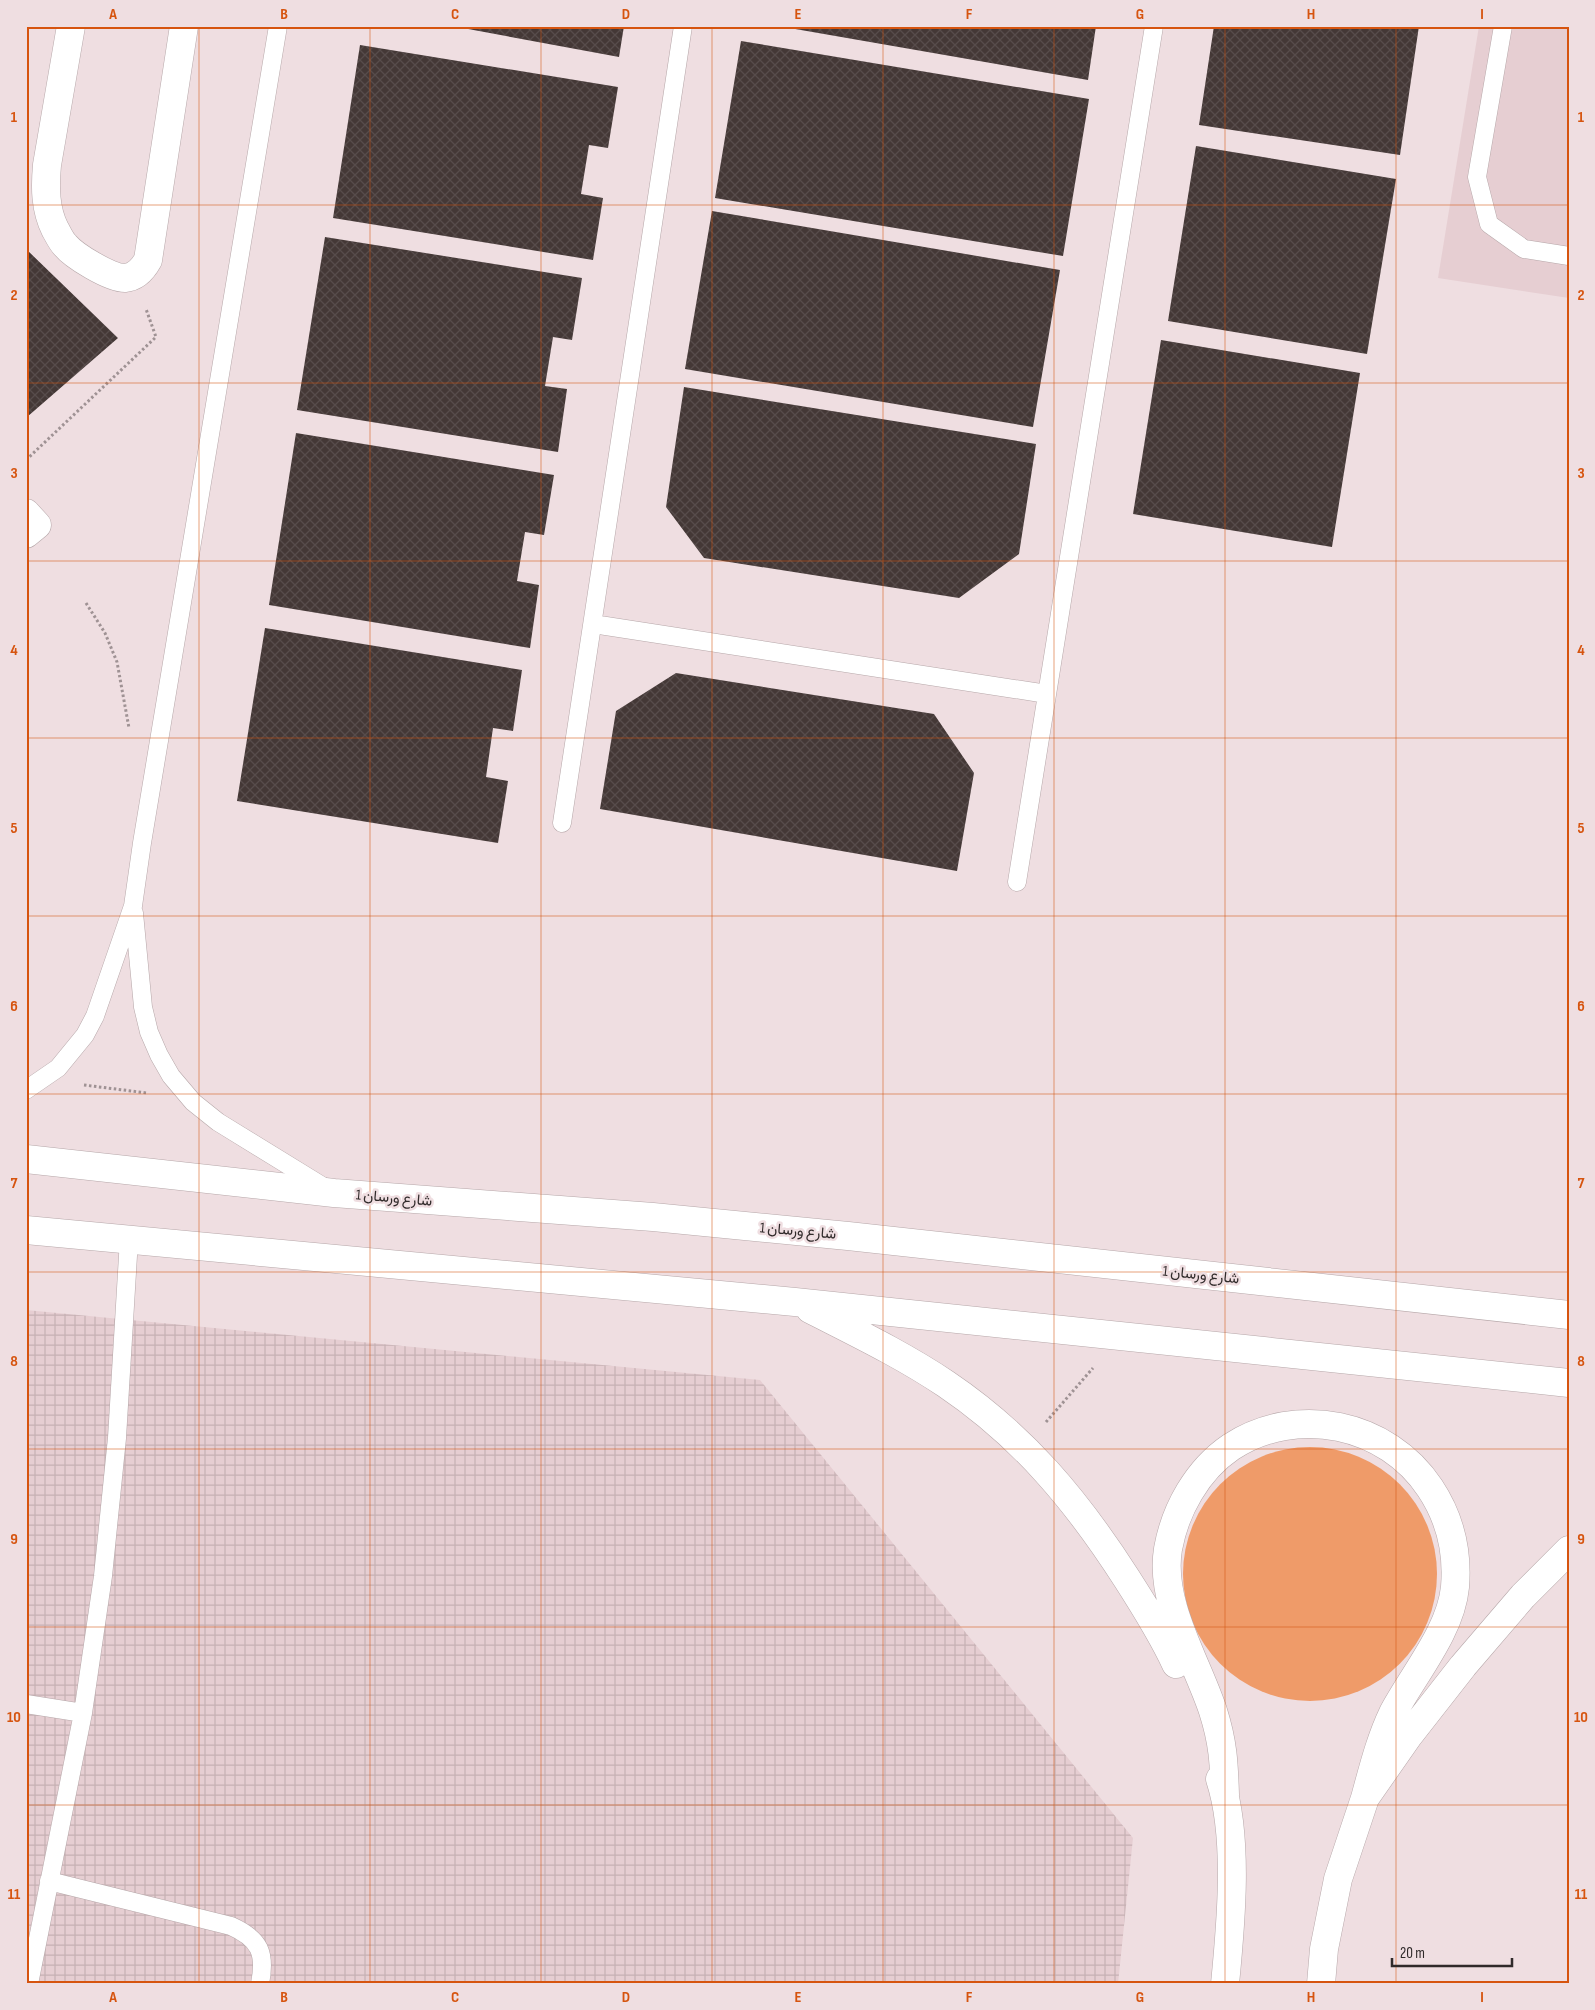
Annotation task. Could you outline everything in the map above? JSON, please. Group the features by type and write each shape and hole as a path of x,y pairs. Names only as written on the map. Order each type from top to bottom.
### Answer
{"street":[{"path":"71,26 47,165 45,186 48,207 54,227 65,245 81,258 116,276 125,278 135,275 143,269 148,260 184,26"},
{"name":"شارع ورسان 1","path":"26,1159 334,1193 653,1217 838,1235 1569,1315"},
{"path":"26,1230 795,1302 1569,1382"},
{"path":"795,1302 868,1339 945,1383 986,1413 1023,1446 1074,1501 1162,1633 1198,1712 1225,1794"},
{"path":"1224,1984 1232,1892 1225,1794 1224,1749 1213,1710 1182,1633 1169,1593 1168,1551 1178,1511 1200,1476 1230,1448 1268,1430 1309,1423 1350,1429 1388,1445 1420,1472 1443,1507 1455,1547 1455,1588 1443,1629 1394,1713 1378,1748 1365,1798 1338,1879 1324,1949 1321,1984"},
{"path":"1365,1798 1409,1735 1463,1666 1523,1596 1569,1550"}],"lane":[{"path":"26,1090 58,1068 85,1035 95,1016 134,906 142,843 278,26"},
{"path":"562,823 683,26"},
{"path":"1017,882 1154,26"},
{"path":"1503,26 1477,177 1489,224 1524,249 1569,256"},
{"path":"593,624 1047,694"},
{"path":"134,906 143,1007 149,1032 159,1056 171,1076 193,1102 218,1122 334,1193"},
{"path":"29,1984 83,1713 103,1576 118,1438 129,1239"},
{"path":"26,1704 83,1713"},
{"path":"49,1881 231,1926 247,1933 258,1946 263,1962 260,1984"}],"path":[{"path":"26,460 156,337 135,275"},
{"path":"86,603 105,633 118,662 130,735"},
{"path":"79,1084 150,1094"}],"shaded area":[{"path":"1479,26 1569,26 1569,298 1438,278"},
{"path":"26,1310 760,1380 1133,1838 1118,1984 26,1984"},
{"path":"1298,1447 1322,1447 1359,1456 1381,1468 1400,1484 1416,1503 1428,1525 1435,1549 1437,1574 1435,1599 1428,1623 1416,1645 1400,1664 1381,1680 1359,1692 1322,1701 1298,1701 1261,1692 1239,1680 1212,1655 1192,1623 1188,1611 1183,1586 1183,1562 1192,1525 1204,1503 1229,1476 1261,1456 1273,1452"}],"building":[{"path":"452,26 624,26 619,57"},
{"path":"778,26 1096,26 1088,80"},
{"path":"1214,26 1419,26 1400,155 1199,125"},
{"path":"741,41 1089,99 1063,256 715,198"},
{"path":"360,45 618,87 608,148 589,145 581,194 603,198 593,260 333,218"},
{"path":"1196,146 1396,179 1367,354 1168,321"},
{"path":"712,211 1060,270 1033,427 685,369"},
{"path":"325,237 582,278 572,340 553,337 545,386 567,389 558,452 297,410"},
{"path":"26,249 118,338 27,417 26,416"},
{"path":"1161,340 1360,373 1332,547 1133,514"},
{"path":"684,387 1036,444 1019,554 959,598 704,558 666,507"},
{"path":"296,433 554,475 544,535 525,532 517,581 539,585 530,648 269,605"},
{"path":"265,628 522,670 513,731 493,728 486,777 508,781 498,843 237,801"},
{"path":"676,673 934,714 974,773 957,871 600,809 616,711"}]}
